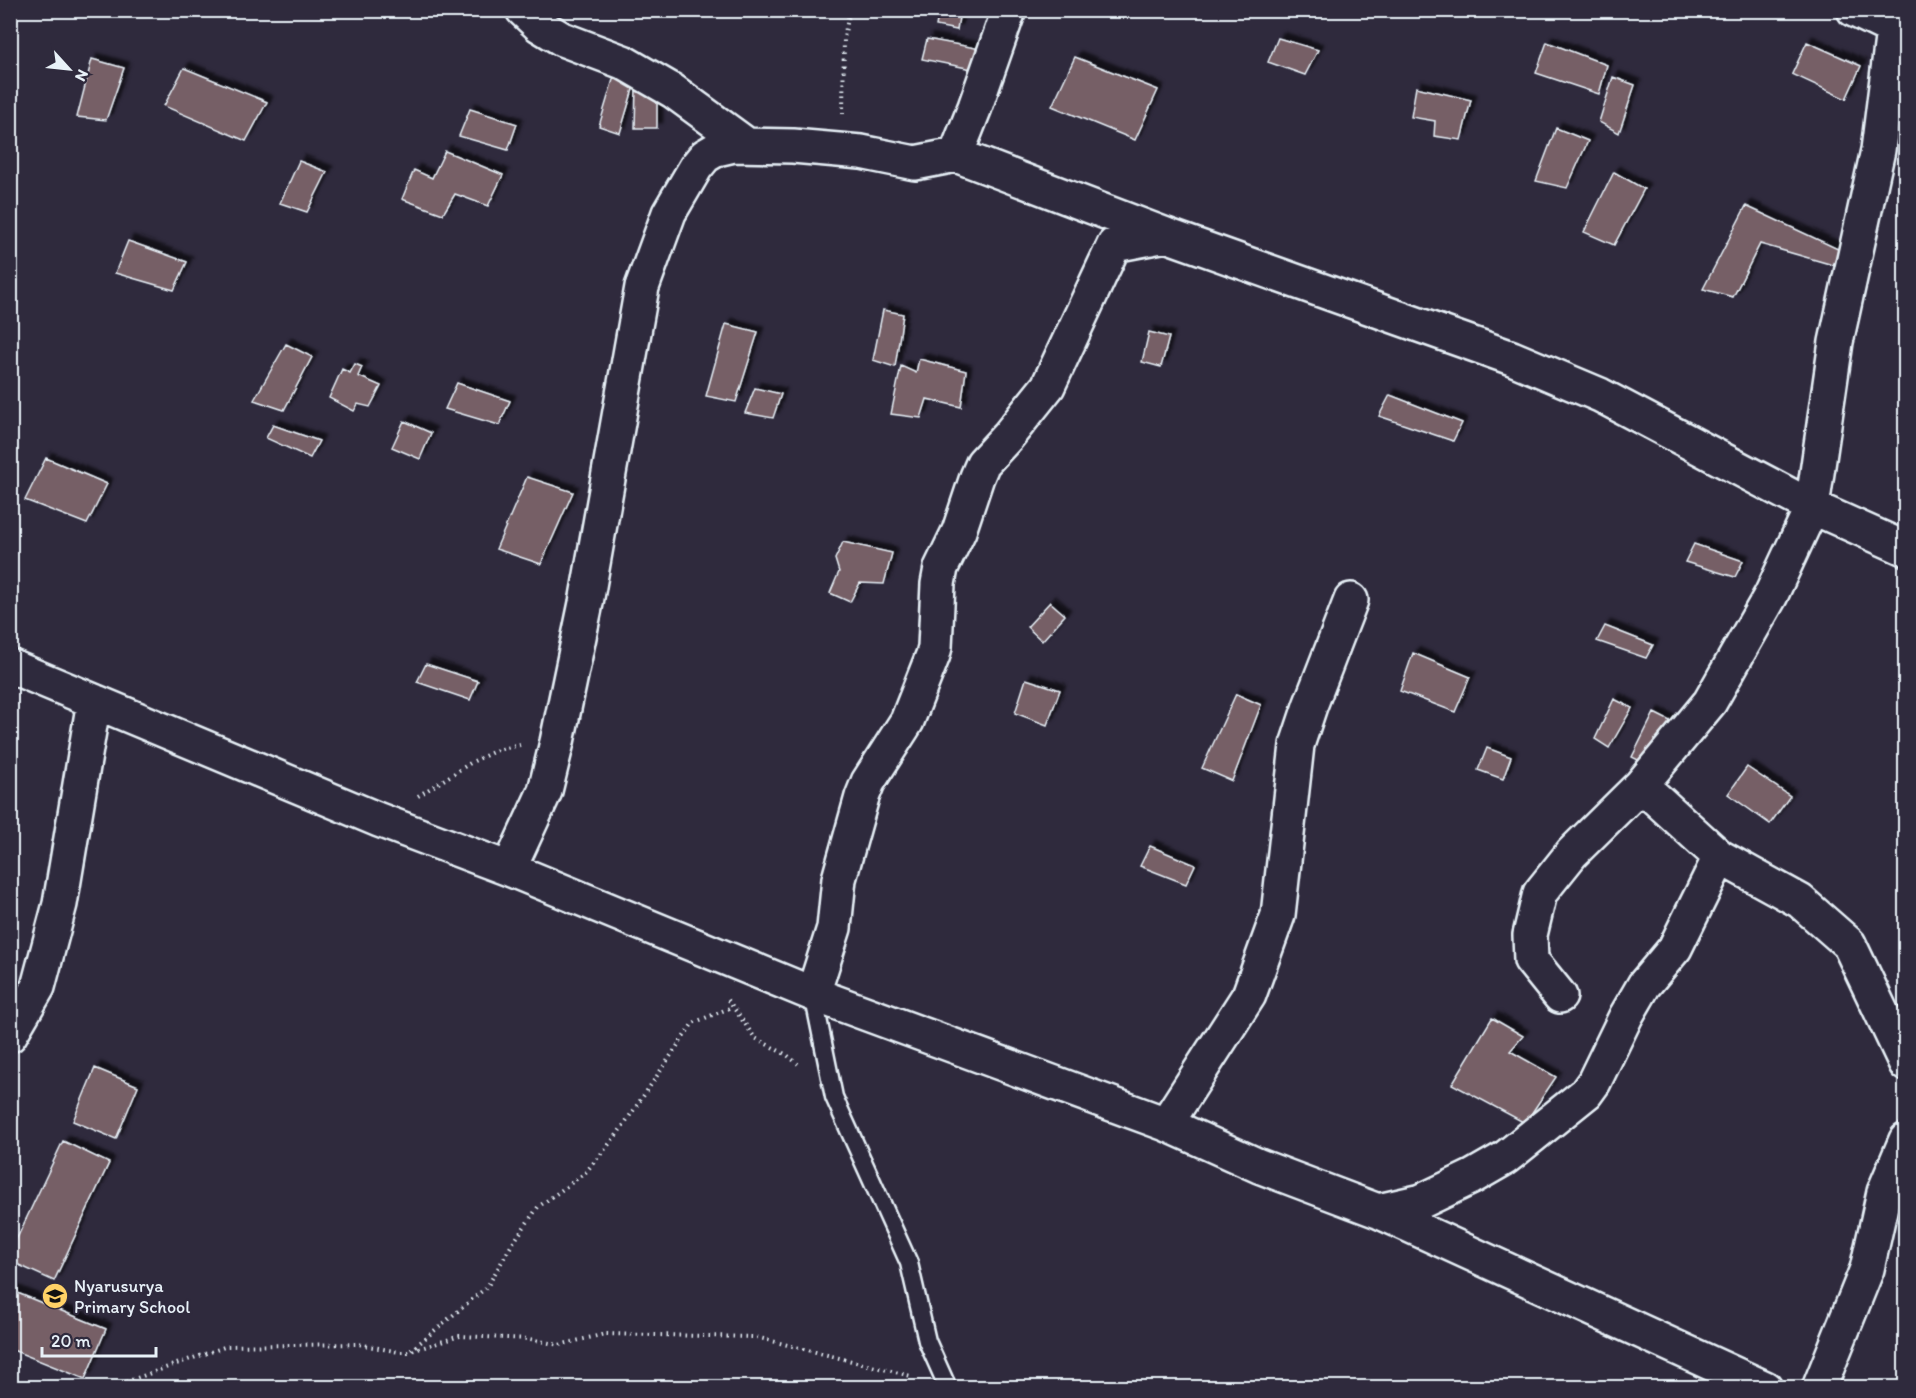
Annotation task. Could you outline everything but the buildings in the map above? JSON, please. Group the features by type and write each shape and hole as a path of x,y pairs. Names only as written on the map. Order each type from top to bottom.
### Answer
{"street":[{"path":"523,10 539,25 562,39 623,62 673,91 747,145"},
{"path":"956,155 1009,10"},
{"path":"1560,996 1532,960 1530,936 1540,893 1572,853 1641,785 1710,702 1771,595 1812,507 1836,342 1878,150 1899,33 1854,10"},
{"path":"509,869 545,791 557,742 585,603 642,287 669,213 696,167 705,156 717,148 747,145 793,146 861,152 915,164 956,155 1166,235 1512,358 1600,395 1812,507 1905,549"},
{"path":"813,994 834,928 839,879 862,797 868,783 907,721 933,655 941,568 958,531 983,463 1048,386 1114,245 1166,235"},
{"path":"1166,1124 1249,995 1278,915 1297,745 1351,600"},
{"path":"10,666 379,820 509,869 813,994 1166,1124 1259,1166 1378,1211 1765,1388"},
{"path":"10,1035 38,987 60,904 94,701"},
{"path":"1641,785 1720,857 1800,901 1849,944 1905,1064"},
{"path":"1378,1211 1422,1201 1489,1168 1533,1137 1586,1093 1594,1082 1644,985 1675,948 1720,857"},
{"path":"1819,1388 1867,1269 1884,1192 1905,1140"}],"lane":[{"path":"813,994 834,1098 909,1263 927,1341 947,1386"}],"path":[{"path":"842,151 844,37 850,10"},
{"path":"379,820 472,762 497,750 521,745"},
{"path":"726,998 755,1038 787,1055 834,1098"},
{"path":"408,1352 487,1287 511,1246 538,1207 585,1173 610,1143 693,1023 732,1007"},
{"path":"109,1388 226,1346 358,1344 408,1352 460,1336 530,1339 559,1345 605,1334 756,1337 947,1386"}],"place":[{"name":"Nyarusurya Primary School","path":"55,1296"}]}
